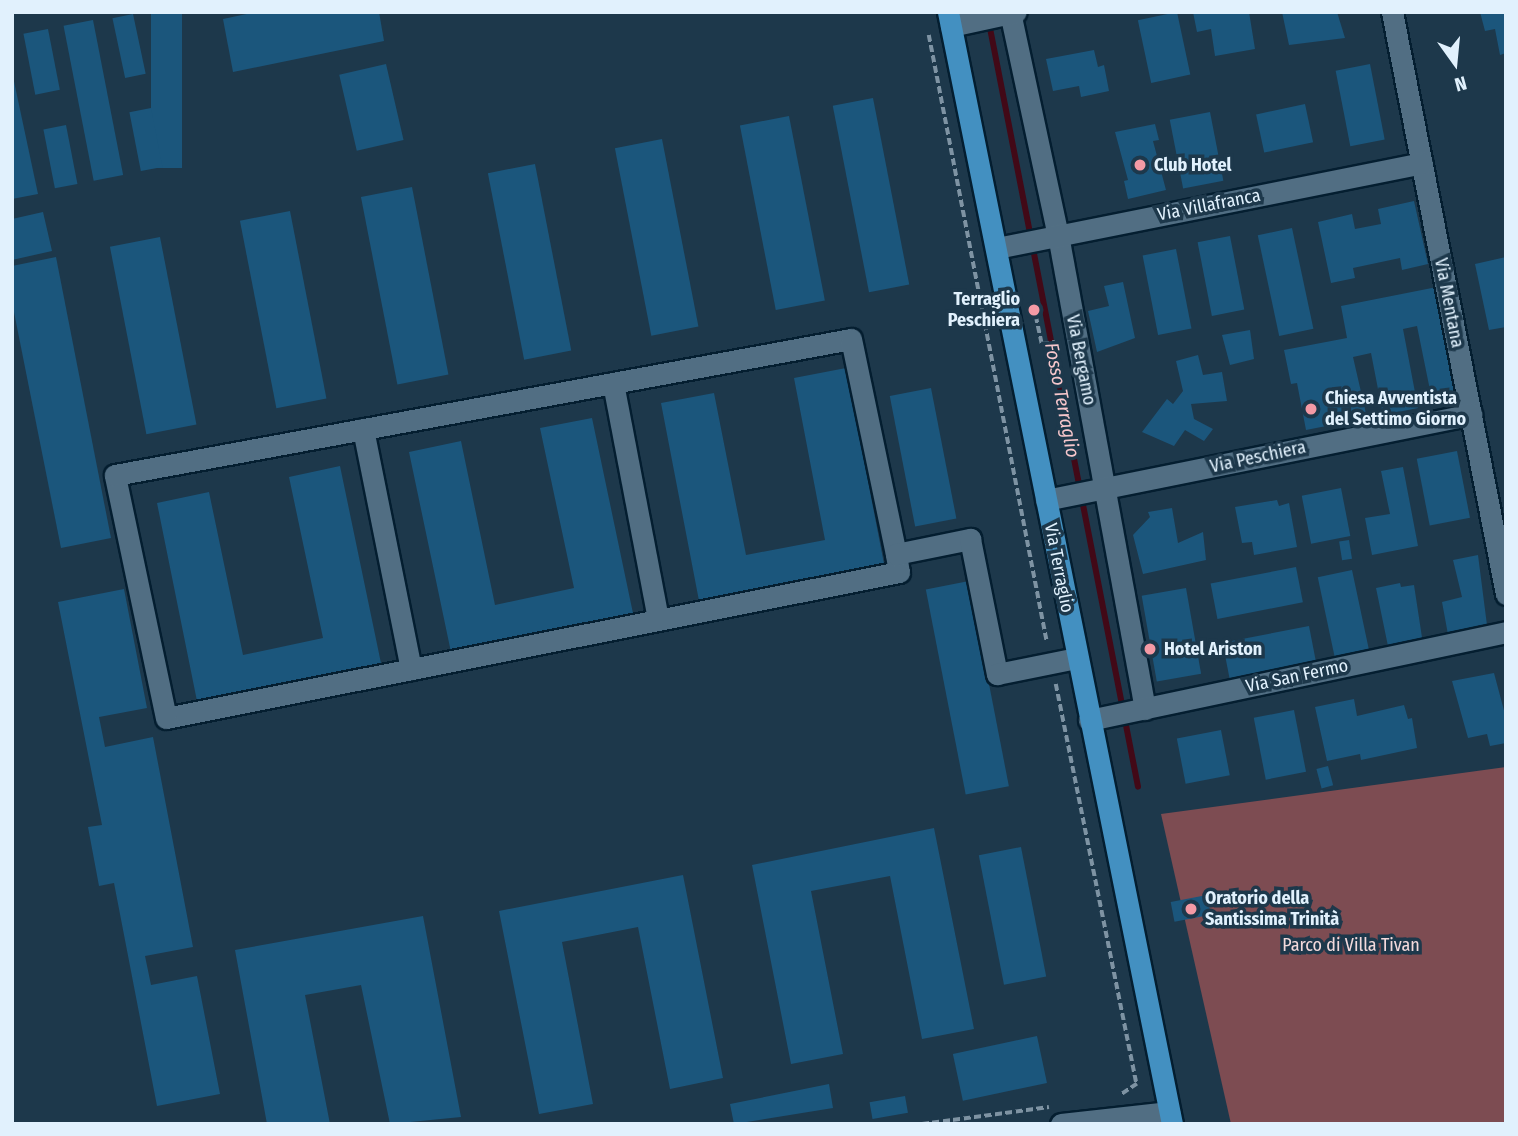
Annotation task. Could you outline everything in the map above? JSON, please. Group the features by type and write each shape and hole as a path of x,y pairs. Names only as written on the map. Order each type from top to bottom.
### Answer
{"main road":[{"name":"Via Terraglio","path":"950,19 1007,246 1056,499 1076,658 1099,718 1170,1118"}],"street":[{"name":"Via Mentana","path":"1392,12 1506,594"},
{"path":"950,19 972,21 1009,13"},
{"name":"Via Bergamo","path":"1009,13 1138,710"},
{"name":"Via Villafranca","path":"1007,246 1422,163"},
{"path":"851,339 899,572 166,718 115,475 613,383 851,339"},
{"path":"613,383 658,620"},
{"name":"Via Peschiera","path":"1056,499 1471,414"},
{"path":"363,429 411,669"},
{"path":"896,554 970,540 997,674 1076,658"},
{"name":"Via San Fermo","path":"1099,718 1506,632"},
{"path":"1056,1115 1170,1118"}],"path":[{"path":"927,26 1048,646"},
{"path":"1036,316 1042,344"},
{"path":"1055,682 1137,1084 1115,1097"},
{"path":"922,1124 1056,1115"}],"green space":[{"name":"Parco di Villa Tivan","path":"1506,767 1506,1124 1231,1124 1161,814"}],"building":[{"path":"151,12 182,12 182,168 151,168"},
{"path":"256,12 379,12 384,41 233,72 223,19"},
{"path":"1177,12 1190,75 1151,83 1138,20"},
{"path":"1193,12 1249,12 1255,49 1215,56 1211,29 1197,32"},
{"path":"1282,12 1337,12 1345,38 1289,45"},
{"path":"1480,12 1506,12 1506,53 1500,55 1495,29 1485,31"},
{"path":"133,14 146,74 125,78 112,18"},
{"path":"93,20 123,175 94,181 64,26"},
{"path":"48,29 60,90 35,95 23,34"},
{"path":"1094,50 1098,67 1104,65 1109,91 1081,97 1079,86 1053,91 1046,59"},
{"path":"386,64 404,140 357,151 339,75"},
{"path":"1370,64 1385,140 1350,146 1336,71"},
{"path":"12,72 38,194 12,199"},
{"path":"873,98 909,285 869,292 833,106"},
{"path":"1305,104 1313,142 1264,153 1256,114"},
{"path":"151,108 162,167 141,171 129,112"},
{"path":"1210,112 1223,181 1183,189 1170,120"},
{"path":"789,116 825,301 776,310 740,126"},
{"path":"1155,124 1159,140 1153,141 1166,190 1128,199 1124,181 1128,180 1115,132"},
{"path":"66,125 77,184 55,188 43,129"},
{"path":"662,139 698,326 651,336 615,148"},
{"path":"535,164 571,351 524,360 488,173"},
{"path":"412,187 448,374 397,384 361,197"},
{"path":"1414,201 1428,264 1402,270 1400,258 1353,268 1355,278 1331,283 1318,222 1352,214 1355,229 1381,224 1378,209"},
{"path":"290,211 326,398 276,408 240,221"},
{"path":"43,212 52,251 12,260 12,219"},
{"path":"1292,228 1313,329 1279,336 1258,235"},
{"path":"1230,236 1244,310 1212,316 1198,242"},
{"path":"160,237 196,424 146,434 110,247"},
{"path":"1176,249 1191,329 1158,335 1143,255"},
{"path":"56,257 111,538 61,548 12,302 12,266"},
{"path":"1506,257 1506,327 1489,330 1475,264"},
{"path":"1123,282 1135,338 1097,352 1088,311 1109,306 1104,286"},
{"path":"1437,287 1460,400 1433,405 1417,326 1403,329 1418,408 1383,415 1371,353 1353,357 1367,418 1306,430 1297,383 1291,384 1284,350 1347,338 1341,306"},
{"path":"1250,330 1254,359 1230,365 1222,335"},
{"path":"1198,355 1203,375 1222,372 1227,401 1191,404 1194,419 1213,429 1204,441 1185,430 1174,446 1142,432 1167,399 1173,404 1183,391 1176,361"},
{"path":"846,368 885,569 700,606 661,403 714,393 746,555 825,540 794,378"},
{"path":"931,388 956,519 915,527 890,396"},
{"path":"592,418 634,618 452,657 409,452 461,441 495,605 574,588 540,428"},
{"path":"1457,451 1470,518 1430,526 1417,459"},
{"path":"340,466 382,668 198,706 157,503 209,492 243,655 323,638 289,477"},
{"path":"1403,467 1418,546 1372,555 1365,518 1390,514 1381,471"},
{"path":"1341,488 1350,536 1311,544 1302,496"},
{"path":"1277,500 1279,506 1289,503 1297,547 1254,555 1252,542 1242,543 1235,507"},
{"path":"1172,508 1178,543 1203,532 1206,560 1143,574 1133,535 1150,517 1148,512"},
{"path":"1349,540 1352,559 1342,560 1339,542"},
{"path":"1478,555 1488,633 1449,640 1442,602 1462,597 1453,560"},
{"path":"1296,567 1303,602 1217,619 1211,584"},
{"path":"1352,570 1369,652 1335,659 1318,577"},
{"path":"969,581 1009,786 966,795 926,589"},
{"path":"1400,583 1401,587 1414,585 1423,644 1389,651 1376,588"},
{"path":"1186,588 1201,674 1157,681 1142,596"},
{"path":"124,589 147,708 99,717 105,747 153,737 193,947 145,956 151,985 197,976 220,1094 157,1106 114,883 99,886 88,827 102,825 58,602"},
{"path":"1309,626 1316,662 1230,679 1223,643"},
{"path":"1494,673 1506,718 1506,743 1490,746 1487,734 1468,738 1452,681"},
{"path":"1354,699 1357,716 1404,705 1408,719 1412,718 1417,748 1361,760 1360,754 1327,761 1315,707"},
{"path":"1294,710 1306,772 1266,780 1254,718"},
{"path":"1221,730 1230,775 1186,784 1177,739"},
{"path":"1328,766 1333,785 1322,788 1316,769"},
{"path":"934,828 974,1029 922,1039 890,876 811,891 843,1054 791,1064 752,865"},
{"path":"1021,847 1046,977 1004,985 979,855"},
{"path":"683,875 723,1078 670,1089 638,927 562,942 593,1104 539,1114 499,911"},
{"name":"Oratorio della Santissima Trinità","path":"1207,895 1211,915 1174,922 1171,902"},
{"path":"423,916 461,1117 390,1124 361,985 305,995 330,1124 267,1124 235,950"},
{"path":"1037,1036 1047,1083 963,1101 953,1054"},
{"path":"829,1084 833,1108 734,1124 730,1104"},
{"path":"905,1096 908,1113 872,1119 870,1102"}],"waterway":[{"name":"Fosso Terraglio","path":"989,23 1138,787"}],"place":[{"name":"Club Hotel","path":"1140,165"},
{"name":"Terraglio Peschiera","path":"1034,310"},
{"name":"Chiesa Avventista del Settimo Giorno","path":"1311,409"},
{"name":"Hotel Ariston","path":"1150,649"},
{"name":"Oratorio della Santissima Trinità","path":"1191,909"}]}
